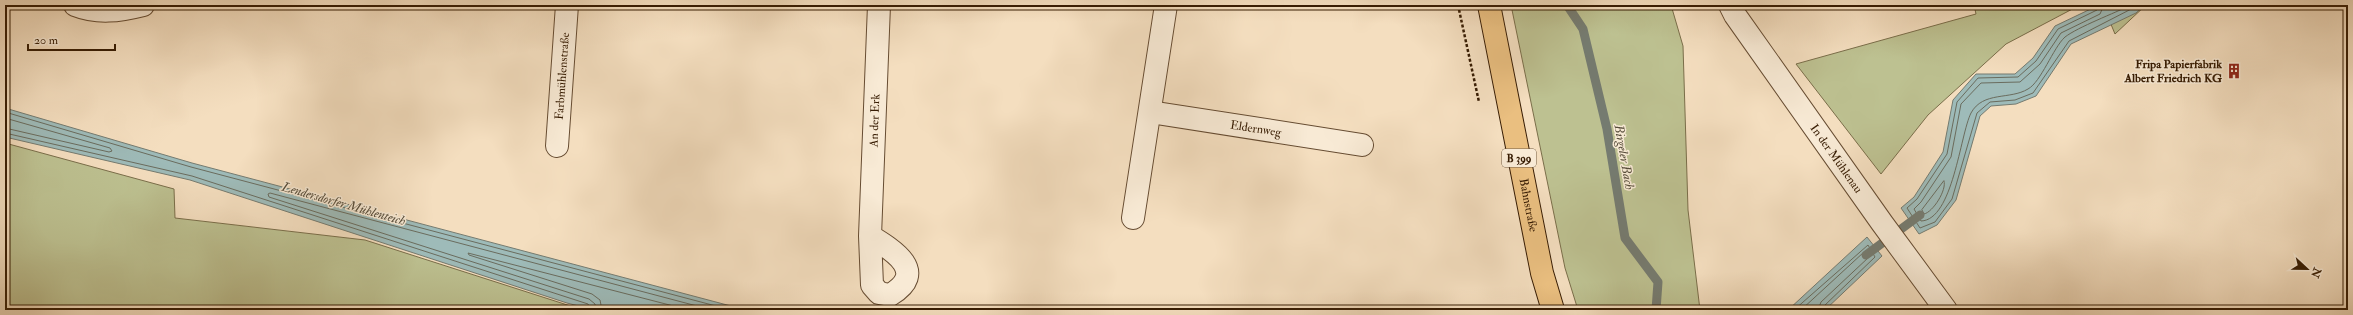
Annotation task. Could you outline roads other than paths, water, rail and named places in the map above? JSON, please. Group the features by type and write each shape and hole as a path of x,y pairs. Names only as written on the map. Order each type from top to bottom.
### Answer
{"main road":[{"name":"Bahnstraße","path":"1489,5 1542,273 1553,310"}],"street":[{"path":"75,5 86,10 115,12 143,5"},
{"name":"Farbmühlenstraße","path":"557,146 567,5"},
{"name":"An der Erk","path":"870,236 879,5"},
{"path":"1133,218 1166,5"},
{"name":"In der Mühlenau","path":"1730,5 1735,15 1882,223 1946,310"},
{"name":"Eldernweg","path":"1150,112 1362,145"}],"water":[{"path":"2099,5 2145,5 2136,13 2071,44 2036,96 2016,104 1991,106 1980,116 1956,200 1937,225 1919,234 1901,208 1914,197 1943,152 1953,100 1976,74 2015,74 2033,58 2055,26"},
{"path":"5,108 192,163 746,310 594,310 567,303 190,180 5,137"},
{"path":"1867,237 1882,256 1825,310 1788,310"}],"waterway":[{"name":"Birgeler Bach","path":"1567,5 1583,29 1607,129 1625,238 1658,282 1656,310"},
{"name":"Lendersdorfer Mühlenteich","path":"1866,255 1920,215"}],"place":[{"name":"Fripa Papierfabrik Albert Friedrich KG","path":"2234,71"}]}
